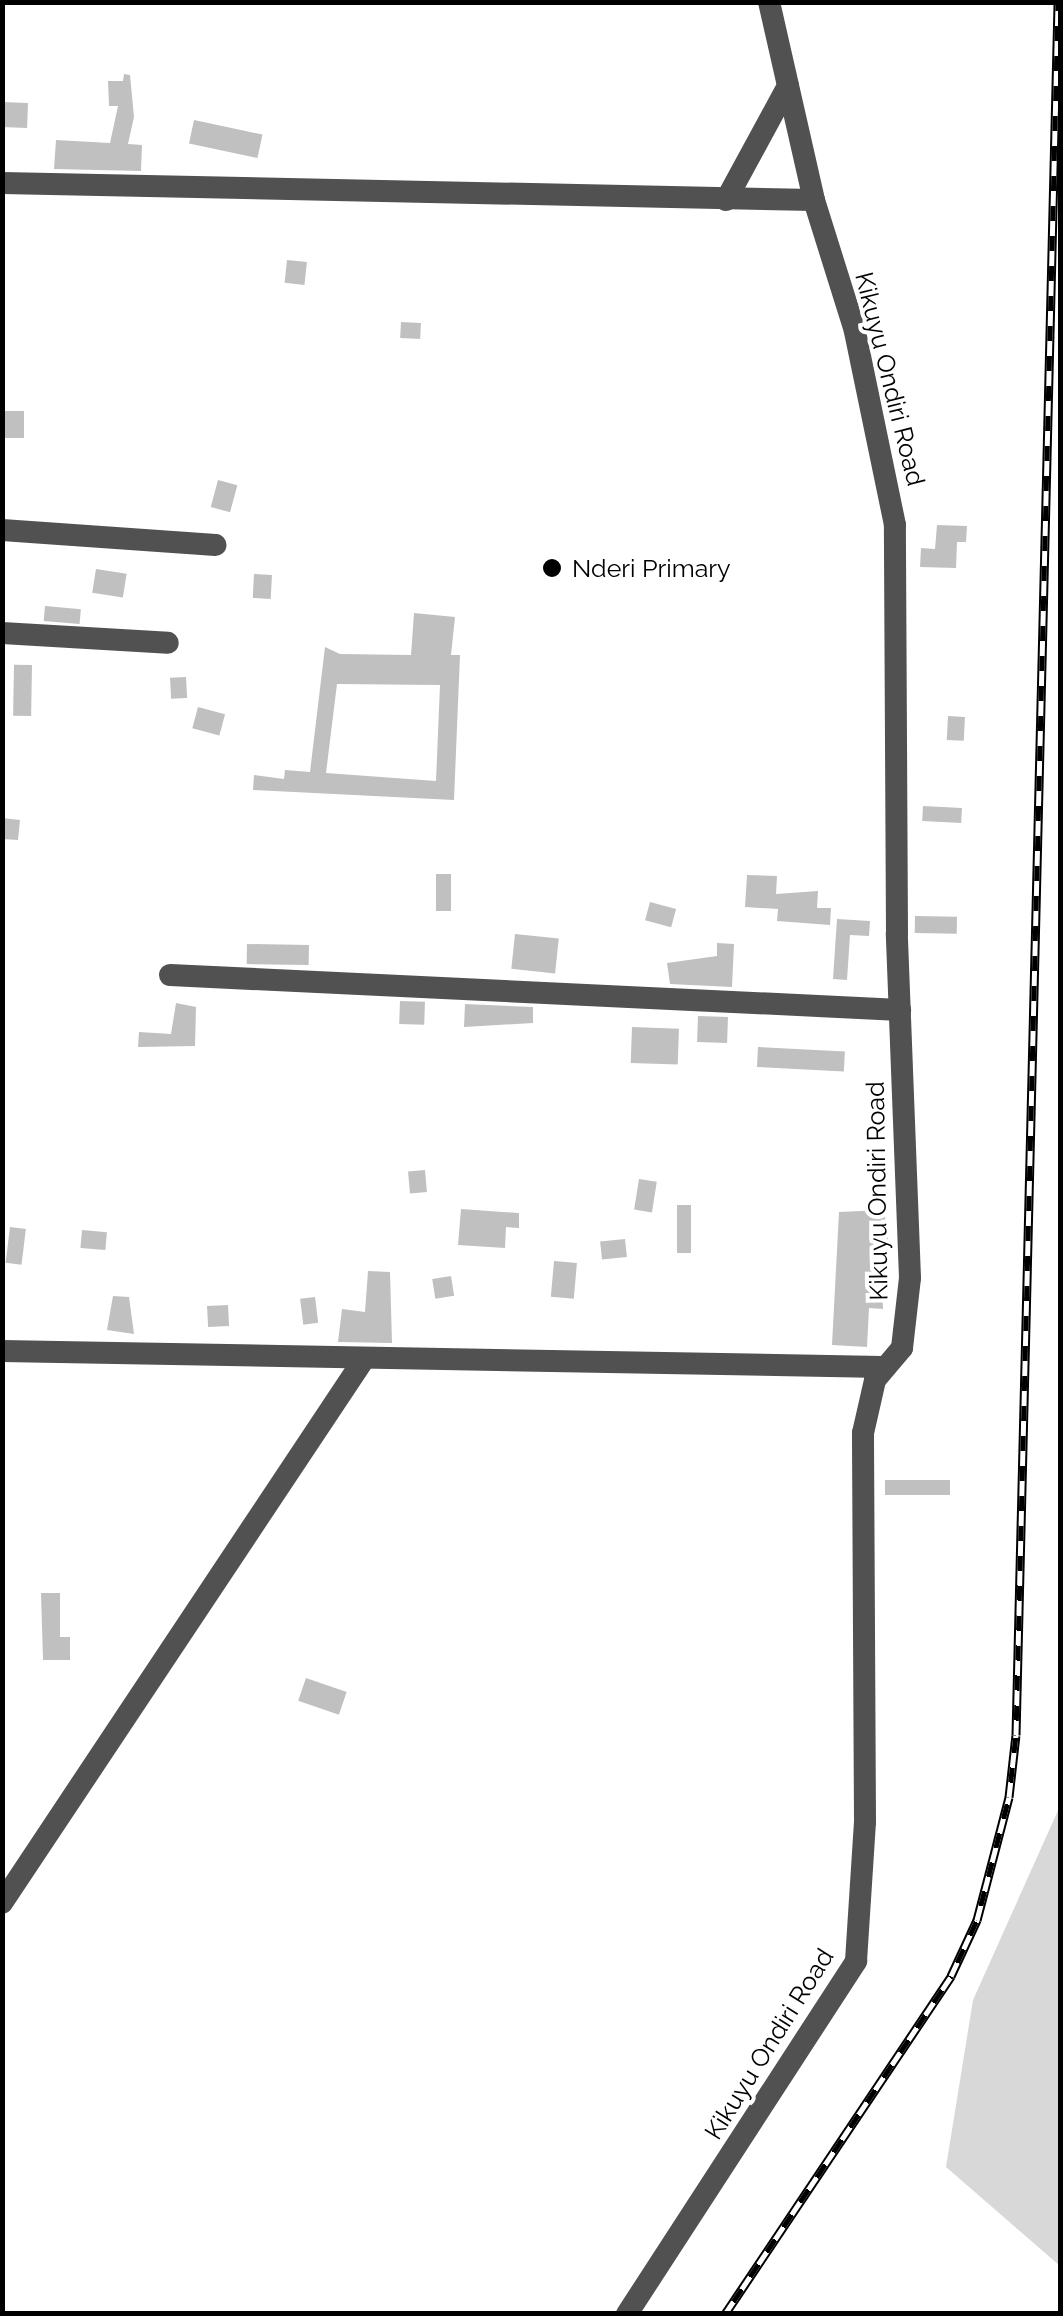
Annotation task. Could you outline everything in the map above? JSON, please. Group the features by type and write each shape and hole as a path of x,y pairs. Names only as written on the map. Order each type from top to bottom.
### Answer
{"street":[{"name":"Kikuyu Ondiri Road","path":"626,2314 856,1961 865,1822 863,1433 882,1367 902,1348 910,1278 900,1010 895,525 855,331 814,200 769,2"},
{"path":"726,200 788,86"},
{"path":"2,183 814,200"},
{"path":"2,530 216,545"},
{"path":"2,633 168,643"},
{"path":"170,975 900,1010"},
{"path":"2,1352 362,1362 882,1367"},
{"path":"2,1903 362,1362"}],"shaded area":[{"path":"1060,1806 1060,2266 946,2167 973,2000"}],"building":[{"path":"124,74 130,75 134,117 128,144 142,145 141,171 54,169 56,140 110,143 118,106 109,106 108,81 123,81"},
{"path":"2,102 28,103 27,128 2,127"},
{"path":"194,120 262,135 257,158 189,143"},
{"path":"287,260 307,262 304,285 285,283"},
{"path":"401,322 421,323 420,339 400,338"},
{"path":"2,411 24,411 24,438 2,438"},
{"path":"218,480 237,485 230,512 211,507"},
{"path":"937,525 967,526 966,542 957,542 956,568 920,567 921,548 935,549"},
{"path":"96,569 127,574 123,598 92,593"},
{"path":"254,574 272,575 271,599 253,598"},
{"path":"45,606 81,609 80,624 44,621"},
{"path":"414,613 455,617 451,655 460,655 454,800 253,790 254,775 284,779 285,770 310,772 325,647 340,654 411,655","holes":["337,684 440,685 436,781 326,773"]},
{"path":"14,665 32,665 31,716 13,716"},
{"path":"186,677 187,698 171,699 170,678"},
{"path":"198,707 225,714 219,735 192,728"},
{"path":"948,716 965,717 964,741 947,740"},
{"path":"923,806 962,808 961,823 922,821"},
{"path":"2,818 20,820 18,840 2,839"},
{"path":"436,874 451,874 451,911 436,911"},
{"path":"747,875 777,876 776,894 818,891 817,908 831,908 830,925 777,921 778,909 745,907"},
{"path":"650,902 676,909 671,927 645,920"},
{"path":"915,916 957,917 957,934 915,933"},
{"path":"837,919 870,921 869,936 850,935 847,980 833,979"},
{"path":"515,934 559,939 555,973 511,969"},
{"path":"717,943 734,944 732,987 670,984 667,963 717,956"},
{"path":"247,944 309,945 309,965 247,964"},
{"path":"400,1001 425,1002 424,1025 399,1024"},
{"path":"176,1003 196,1007 195,1046 138,1047 139,1032 171,1034"},
{"path":"465,1004 533,1007 533,1023 464,1027"},
{"path":"698,1016 728,1017 727,1043 697,1042"},
{"path":"632,1027 679,1029 678,1065 631,1063"},
{"path":"758,1047 845,1052 844,1072 757,1067"},
{"path":"425,1170 427,1192 410,1193 408,1171"},
{"path":"639,1179 657,1182 652,1212 634,1210"},
{"path":"677,1205 691,1205 691,1253 677,1253"},
{"path":"461,1209 519,1213 519,1228 506,1227 505,1248 458,1245"},
{"path":"883,1210 888,1246 880,1246 883,1309 869,1308 867,1347 832,1345 839,1212"},
{"path":"10,1227 26,1229 21,1265 6,1263"},
{"path":"82,1230 107,1232 105,1250 80,1248"},
{"path":"625,1239 627,1257 602,1260 600,1242"},
{"path":"554,1261 577,1263 574,1299 551,1297"},
{"path":"368,1271 390,1272 392,1343 338,1342 342,1309 365,1312"},
{"path":"451,1276 454,1296 435,1299 432,1279"},
{"path":"113,1296 129,1297 134,1334 107,1330"},
{"path":"315,1297 318,1323 303,1325 300,1299"},
{"path":"228,1305 229,1326 208,1327 207,1306"},
{"path":"885,1480 950,1480 950,1495 885,1495"},
{"path":"41,1593 60,1593 60,1637 70,1637 70,1660 43,1660"},
{"path":"306,1678 347,1692 339,1715 298,1701"}],"railway":[{"path":"725,2314 951,1976 977,1920 1009,1797 1016,1735 1058,2"}],"place":[{"name":"Nderi Primary","path":"552,568"}]}
